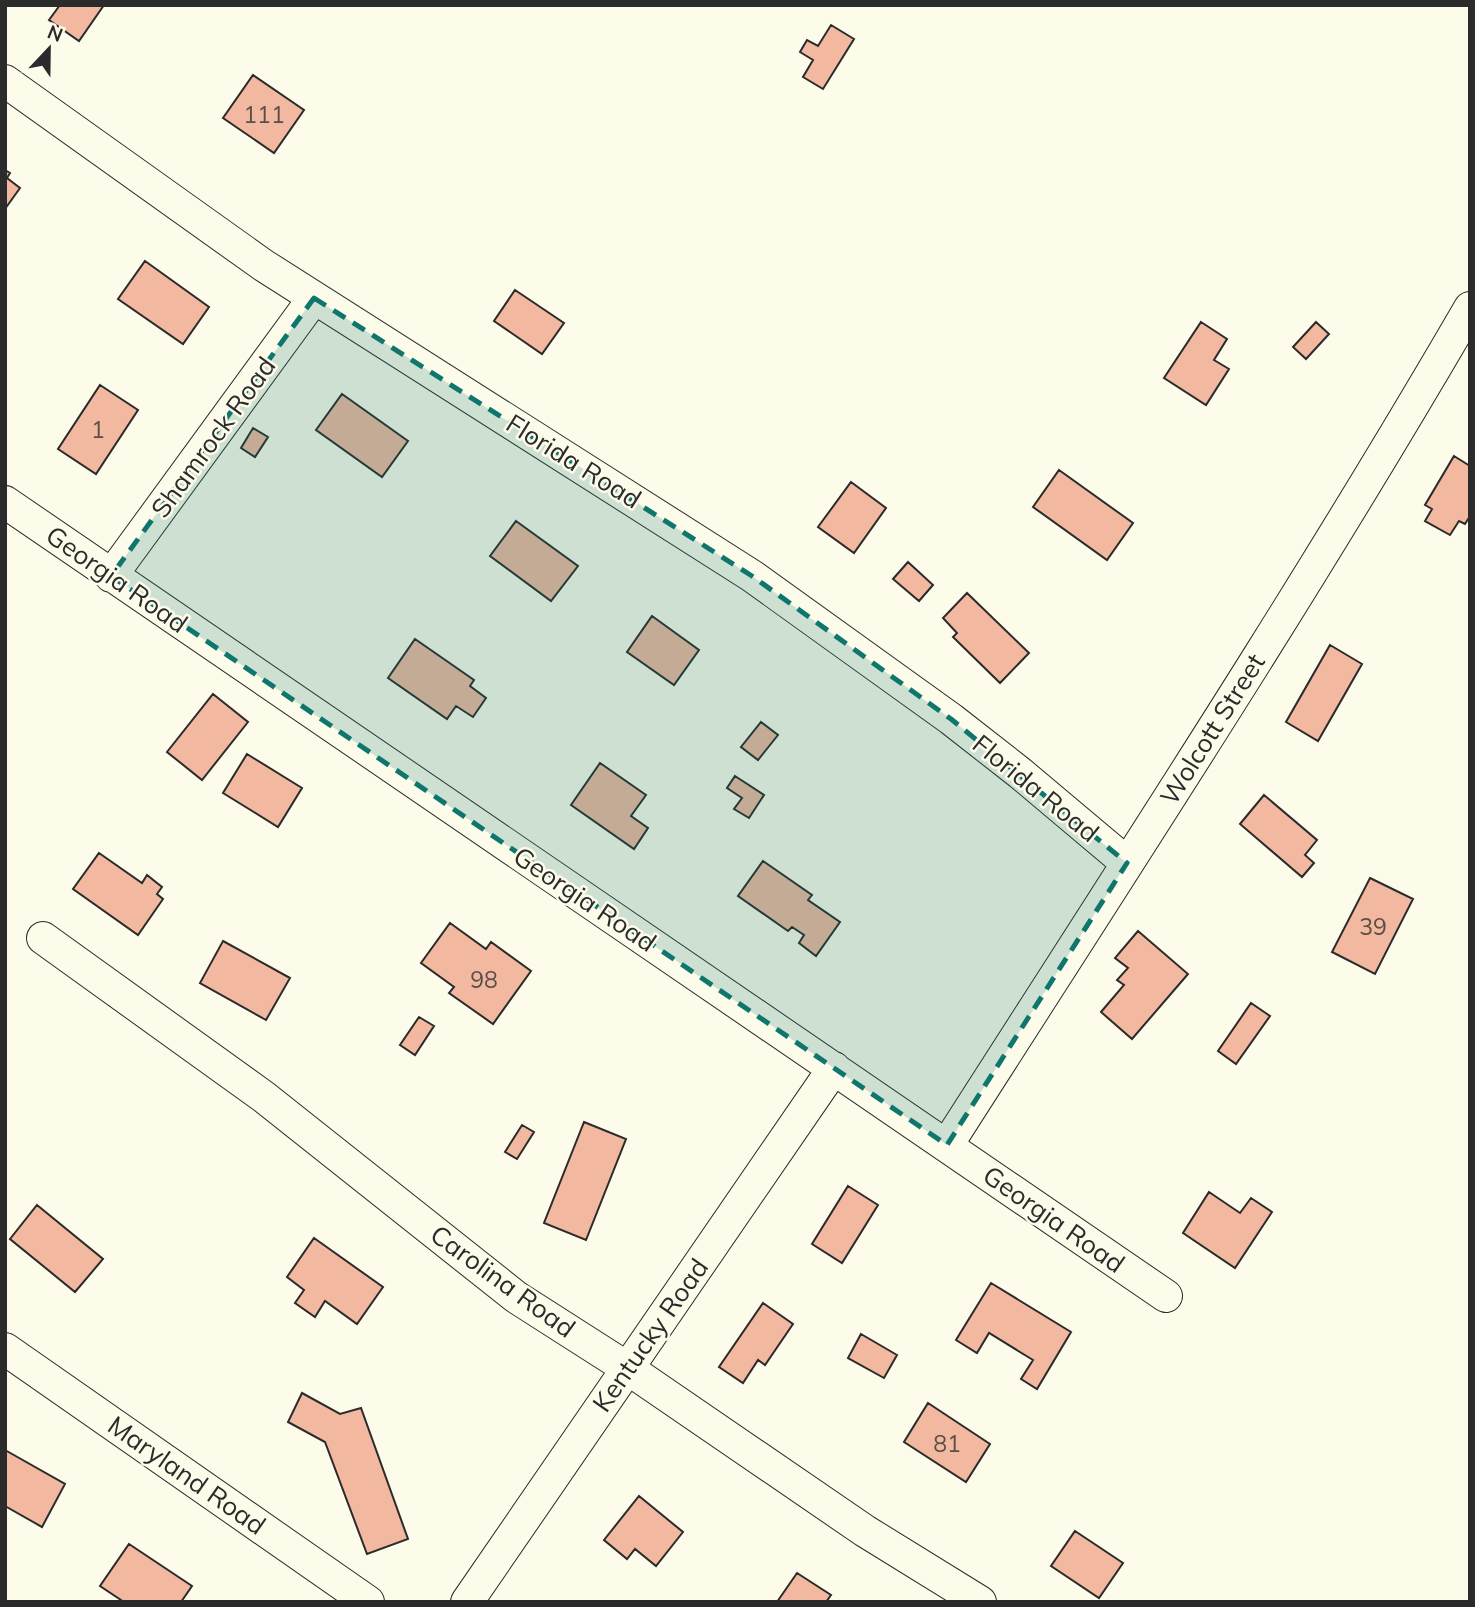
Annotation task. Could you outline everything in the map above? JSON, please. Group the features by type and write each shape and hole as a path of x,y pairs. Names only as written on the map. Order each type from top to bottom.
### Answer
{"street":[{"name":"Florida Road","path":"5,81 263,265 752,576 951,719 1127,863"},
{"name":"Shamrock Road","path":"111,576 314,298"},
{"name":"Wolcott Street","path":"947,1145 1171,796 1470,308"},
{"name":"Georgia Road","path":"5,502 1166,1296"},
{"name":"Carolina Road","path":"43,937 264,1097 516,1297 626,1368 865,1531 979,1602"},
{"name":"Kentucky Road","path":"467,1602 834,1068"},
{"name":"Maryland Road","path":"5,1349 368,1602"}],"highlighted area":[{"path":"314,298 752,576 951,719 1127,863 947,1145 111,576"}],"building":[{"path":"60,5 104,5 79,41 49,20"},
{"path":"831,25 854,39 823,89 803,77 813,60 800,52 807,40 818,46"},
{"path":"253,75 304,110 274,153 223,118"},
{"path":"5,170 10,173 7,178 20,188 5,209"},
{"path":"145,261 209,307 183,344 118,299"},
{"path":"515,290 564,323 542,354 494,321"},
{"path":"1201,322 1227,339 1214,360 1229,369 1206,405 1164,378"},
{"path":"1316,322 1329,334 1306,359 1293,347"},
{"path":"100,385 138,410 96,474 58,449"},
{"path":"342,394 408,441 382,477 316,430"},
{"path":"253,428 268,437 255,457 241,448"},
{"path":"1454,456 1470,466 1470,516 1465,524 1459,521 1450,535 1425,521 1432,509 1425,505"},
{"path":"1059,470 1133,523 1107,560 1033,507"},
{"path":"851,482 886,508 854,553 818,527"},
{"path":"516,521 578,566 551,601 490,556"},
{"path":"908,562 933,585 919,601 893,579"},
{"path":"967,593 1029,653 1000,683 953,637 957,633 943,618"},
{"path":"652,616 699,650 674,685 627,652"},
{"path":"415,639 474,680 470,686 486,698 473,717 456,706 447,719 388,678"},
{"path":"1330,645 1362,664 1318,741 1286,722"},
{"path":"213,694 248,722 202,780 167,752"},
{"path":"761,722 778,735 758,760 741,747"},
{"path":"247,754 302,788 278,827 223,793"},
{"path":"600,763 646,795 631,816 648,828 634,849 571,805"},
{"path":"735,776 764,795 749,818 734,809 742,798 727,788"},
{"path":"1264,795 1317,840 1305,855 1314,863 1302,877 1240,824"},
{"path":"99,853 142,883 147,875 162,887 157,894 163,899 138,935 73,889"},
{"path":"763,861 812,895 808,900 840,922 816,956 799,943 804,935 792,927 788,931 738,896"},
{"path":"1370,878 1413,899 1375,974 1332,952"},
{"path":"450,923 486,949 491,942 531,971 493,1024 449,993 454,987 421,963"},
{"path":"1138,931 1188,974 1132,1039 1101,1012 1124,985 1117,980 1128,968 1115,958"},
{"path":"223,941 290,978 266,1020 200,983"},
{"path":"1251,1003 1270,1016 1236,1064 1218,1051"},
{"path":"419,1017 434,1026 415,1055 400,1045"},
{"path":"584,1122 626,1139 586,1240 544,1223"},
{"path":"522,1125 534,1132 517,1159 505,1152"},
{"path":"848,1186 878,1205 842,1263 812,1244"},
{"path":"1209,1192 1240,1213 1251,1198 1272,1212 1235,1268 1183,1233"},
{"path":"37,1205 103,1259 75,1292 10,1239"},
{"path":"314,1238 383,1287 357,1324 325,1301 315,1317 295,1303 304,1290 287,1277"},
{"path":"991,1283 1071,1332 1037,1389 1021,1379 1033,1360 989,1333 977,1353 956,1340"},
{"path":"763,1303 793,1324 765,1365 758,1360 743,1383 719,1367"},
{"path":"861,1334 897,1355 884,1378 848,1358"},
{"path":"302,1393 340,1414 361,1408 408,1539 367,1554 325,1442 288,1422"},
{"path":"928,1403 990,1444 966,1482 904,1442"},
{"path":"5,1450 65,1484 42,1527 5,1506"},
{"path":"639,1496 683,1532 656,1566 635,1549 627,1559 604,1540"},
{"path":"1075,1531 1123,1563 1099,1598 1051,1566"},
{"path":"129,1544 192,1586 181,1602 124,1602 100,1586"},
{"path":"797,1573 831,1595 826,1602 777,1602"}]}
